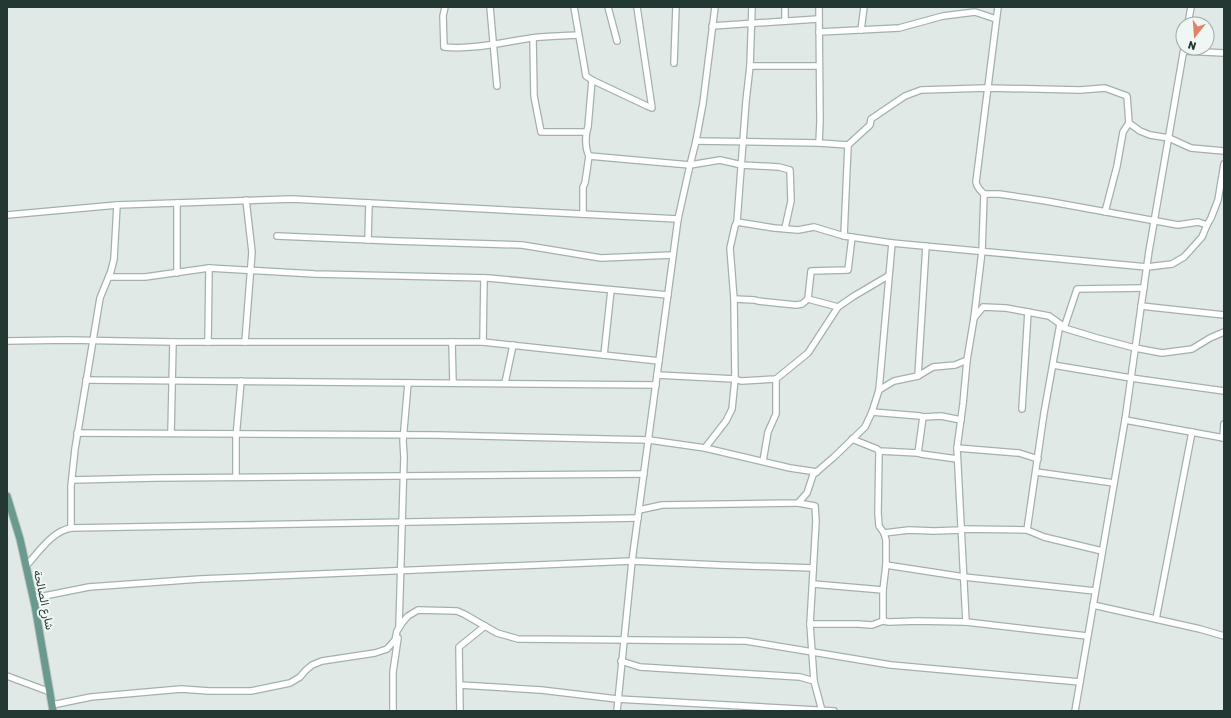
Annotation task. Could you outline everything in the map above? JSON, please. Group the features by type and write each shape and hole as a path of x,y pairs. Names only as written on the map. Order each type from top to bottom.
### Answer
{"main road":[{"name":"شارع الصالحة","path":"7,496 20,540 34,598 53,708"}],"street":[{"path":"445,7 443,16 444,48 493,45 533,38 578,35"},
{"path":"490,7 497,86"},
{"path":"574,7 586,76 652,108 636,7"},
{"path":"608,7 617,41"},
{"path":"674,63 676,7"},
{"path":"617,711 632,561 678,219 696,141 703,102 715,7"},
{"path":"705,448 726,421 732,409 735,379 734,299 730,248 737,222 750,66 752,7"},
{"path":"785,7 785,21"},
{"path":"818,143 819,7"},
{"path":"861,30 864,7"},
{"path":"998,7 976,182 977,187 984,194 999,194 1154,222 1178,225 1198,222 1207,225"},
{"path":"819,32 899,28 943,16 975,12 996,18"},
{"path":"712,26 818,19"},
{"path":"533,38 534,96 541,132 586,132"},
{"path":"1075,711 1125,420 1154,222 1183,56"},
{"path":"750,66 819,66"},
{"path":"583,214 583,187 585,183 589,156 587,153 586,132 588,126 592,80"},
{"path":"844,236 848,145 870,124 871,119 905,96 921,90 988,88 1080,90 1105,88 1127,96 1129,123 1123,132 1117,166 1105,212"},
{"path":"1129,123 1140,131 1169,138 1191,148 1224,151"},
{"path":"696,141 818,143 848,145"},
{"path":"589,156 690,165 720,160 742,165 779,167 790,170 791,201 785,228"},
{"path":"737,222 798,230 814,227 844,236 892,242 1147,267 1172,264 1184,257 1202,237 1218,200 1224,164"},
{"path":"966,622 957,448 964,404 967,360 974,318 982,251 984,194"},
{"path":"7,215 117,205 292,199 678,219"},
{"path":"244,342 252,252 246,200"},
{"path":"177,203 177,273"},
{"path":"368,240 369,203"},
{"path":"71,528 72,480 77,433 101,294 113,265 117,205"},
{"path":"277,236 522,245 601,258 673,255"},
{"path":"734,299 796,305 802,304 808,299 811,271 848,270 852,237"},
{"path":"798,503 807,492 813,475 865,427 872,412 879,390 892,242"},
{"path":"918,376 926,246"},
{"path":"208,342 209,268"},
{"path":"109,277 145,277 209,268 315,274 484,278 668,295"},
{"path":"657,375 735,379 741,381 776,379 808,353 838,307 888,276"},
{"path":"483,342 484,278"},
{"path":"1027,530 1053,365 1062,326 1077,289 1144,288"},
{"path":"604,355 611,290"},
{"path":"808,299 838,307"},
{"path":"1141,306 1224,315"},
{"path":"974,318 983,307 1006,308 1028,312 1049,316 1062,326 1097,338 1162,353 1192,349 1210,338 1224,332"},
{"path":"1022,409 1028,312"},
{"path":"7,341 483,342 659,361"},
{"path":"171,433 173,342"},
{"path":"452,342 453,383"},
{"path":"505,383 512,345"},
{"path":"879,390 894,381 918,376 933,367 955,365 967,360"},
{"path":"1053,365 1224,391"},
{"path":"763,461 768,432 776,414 776,379"},
{"path":"86,380 656,385"},
{"path":"236,477 237,434 241,381"},
{"path":"393,711 393,672 399,627 404,435 408,383"},
{"path":"872,412 923,417 941,416 961,420"},
{"path":"918,453 923,417"},
{"path":"1125,420 1223,438 1224,424"},
{"path":"1156,620 1192,432"},
{"path":"77,433 404,435 648,440 705,448 790,468 817,472"},
{"path":"852,439 879,451 918,453 957,459"},
{"path":"957,448 1019,453 1038,459"},
{"path":"879,451 879,526 884,533 886,540 883,621"},
{"path":"1036,472 1114,483"},
{"path":"72,480 236,477 644,474"},
{"path":"639,510 662,505 798,503 815,506 816,521 810,624 814,681 822,711"},
{"path":"26,566 54,536 62,530 71,528 638,518"},
{"path":"884,533 909,530 1027,530 1044,537 1102,552"},
{"path":"34,598 89,588 200,579 632,561 813,568"},
{"path":"886,564 964,577 1095,591"},
{"path":"813,584 883,590"},
{"path":"1093,605 1200,629 1224,636"},
{"path":"53,708 91,697 181,689 209,691 252,691 290,683 300,677 312,665 322,661 383,651 395,640 399,627 408,616 418,610 457,611 503,635 526,640 746,641 891,665 1080,682"},
{"path":"810,624 872,625 883,621 966,622 1087,636"},
{"path":"460,711 459,647 485,626"},
{"path":"621,661 640,667 800,677 814,681"},
{"path":"7,676 50,692"},
{"path":"460,685 541,690 617,699 834,711"}]}
